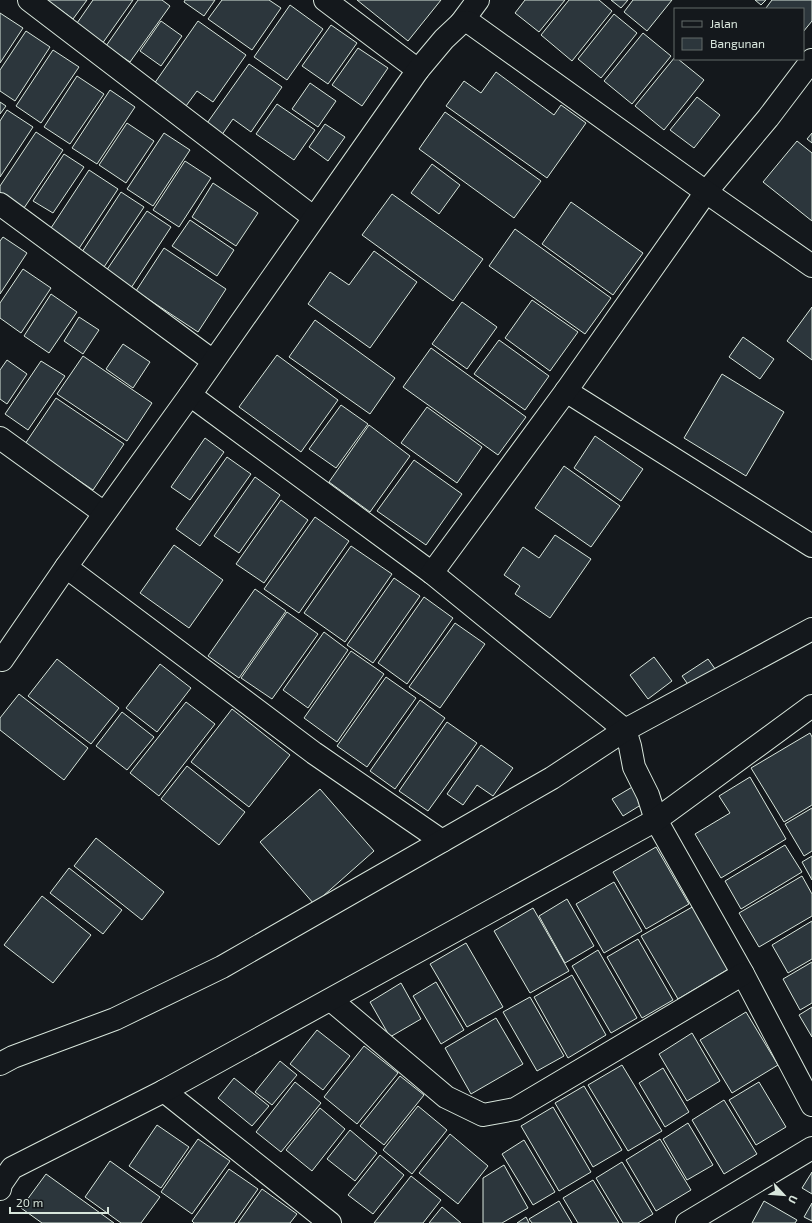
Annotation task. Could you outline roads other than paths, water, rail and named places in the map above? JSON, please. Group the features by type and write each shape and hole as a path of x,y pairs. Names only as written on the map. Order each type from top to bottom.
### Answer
{"street":[{"path":"29,0 313,217"},
{"path":"325,0 418,70"},
{"path":"2,660 104,513 190,395 313,217 418,70 444,39 461,23 478,0"},
{"path":"461,23 468,22 473,25 812,266"},
{"path":"432,573 566,391 706,192 768,118 812,60"},
{"path":"0,204 214,361"},
{"path":"566,391 812,546"},
{"path":"190,395 432,573 625,730 634,767 648,795 656,820 743,974 812,1105"},
{"path":"0,438 104,513"},
{"path":"66,567 314,753 442,841"},
{"path":"0,1064 13,1056 115,1019 222,967 552,778 625,730 812,629"},
{"path":"0,1189 1,1184 12,1168 164,1091 656,820 812,706"},
{"path":"331,1000 446,1097 483,1115 515,1109 743,974"},
{"path":"164,1091 330,1223"},
{"path":"687,1223 812,1148"}]}
